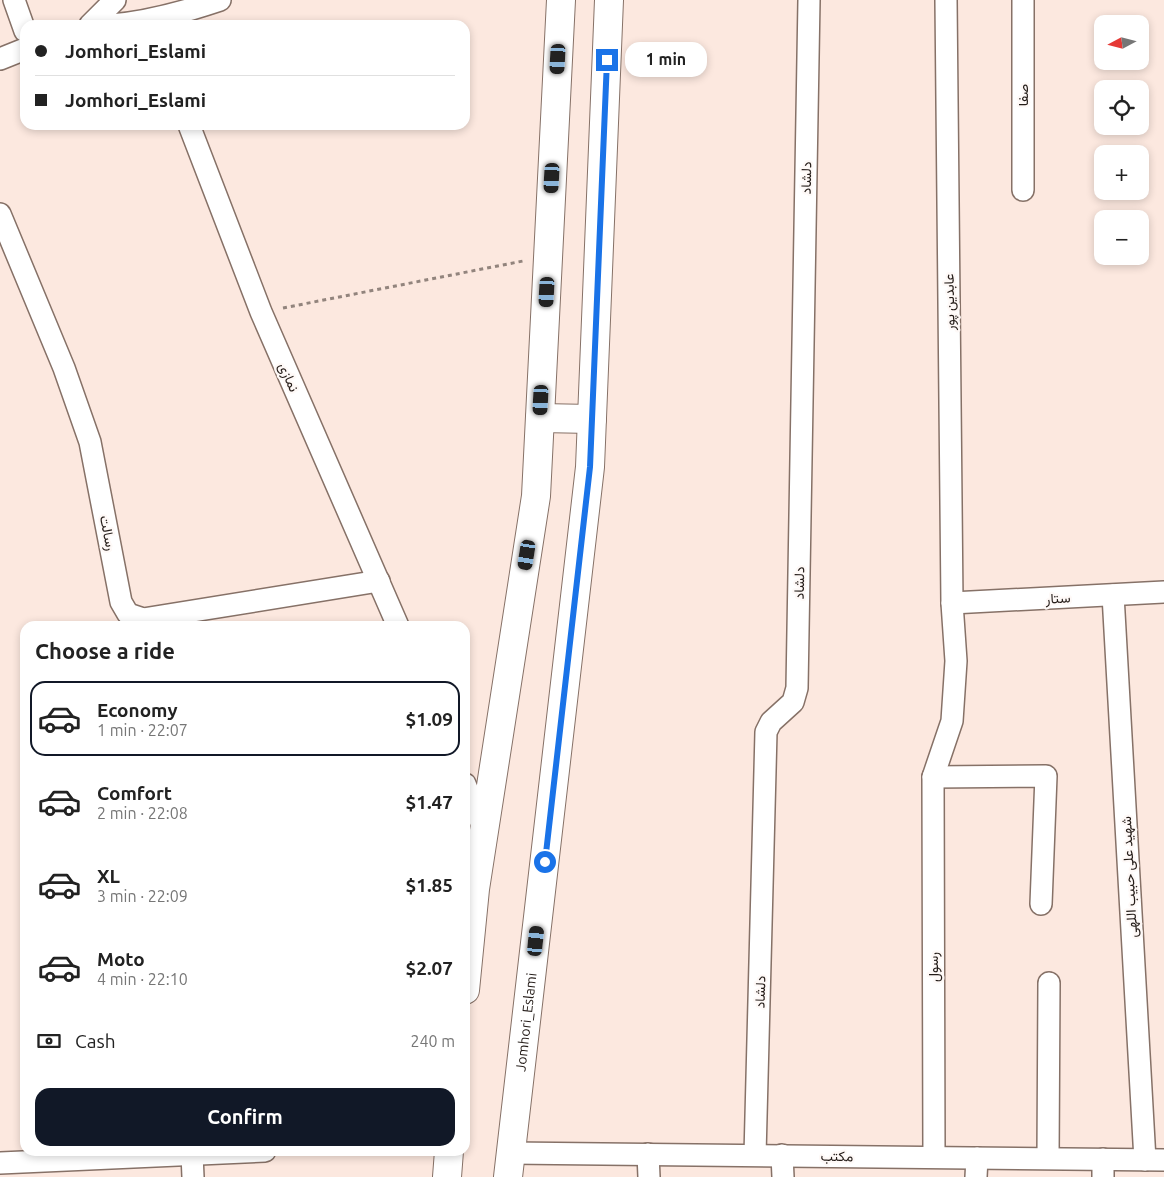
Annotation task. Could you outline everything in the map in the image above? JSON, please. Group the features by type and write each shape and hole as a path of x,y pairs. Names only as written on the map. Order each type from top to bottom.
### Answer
{"main road":[{"path":"470,940 475,889 472,858 484,830 536,496 561,0"},
{"name":"Jomhori_Eslami","path":"509,1165 590,467 609,0"},
{"path":"540,418 592,419"},
{"path":"447,1177 449,1156"}],"street":[{"path":"14,0 21,20"},
{"path":"95,20 115,0 121,20"},
{"path":"143,20 220,0"},
{"name":"دلشاد","path":"755,1155 766,732 771,722 793,702 797,688 809,0"},
{"name":"عابدین پور","path":"933,778 952,721 956,661 952,603 946,0"},
{"name":"صفا","path":"1023,0 1024,190"},
{"path":"0,59 20,51"},
{"name":"نمازی","path":"192,130 261,312 396,621"},
{"name":"رسالت","path":"0,214 64,368 90,442 121,602 128,614 143,619 379,581"},
{"name":"ستار","path":"952,603 1164,592"},
{"name":"شهید علی حبیب اللهی","path":"1113,595 1154,1160"},
{"path":"933,778 1046,776 1041,904"},
{"name":"رسول","path":"933,778 934,1157"},
{"path":"470,796 484,830"},
{"path":"1048,1158 1049,983"},
{"path":"648,1154 649,1177"},
{"name":"مکتب","path":"509,1165 648,1154 934,1157 977,1167 1048,1158 1103,1168 1154,1160"},
{"path":"0,1163 95,1156"},
{"path":"192,1156 192,1177"},
{"path":"782,1156 783,1177"}],"path":[{"path":"261,312 548,256"}],"route":[{"path":"545,862 590,467 607,60"}]}
